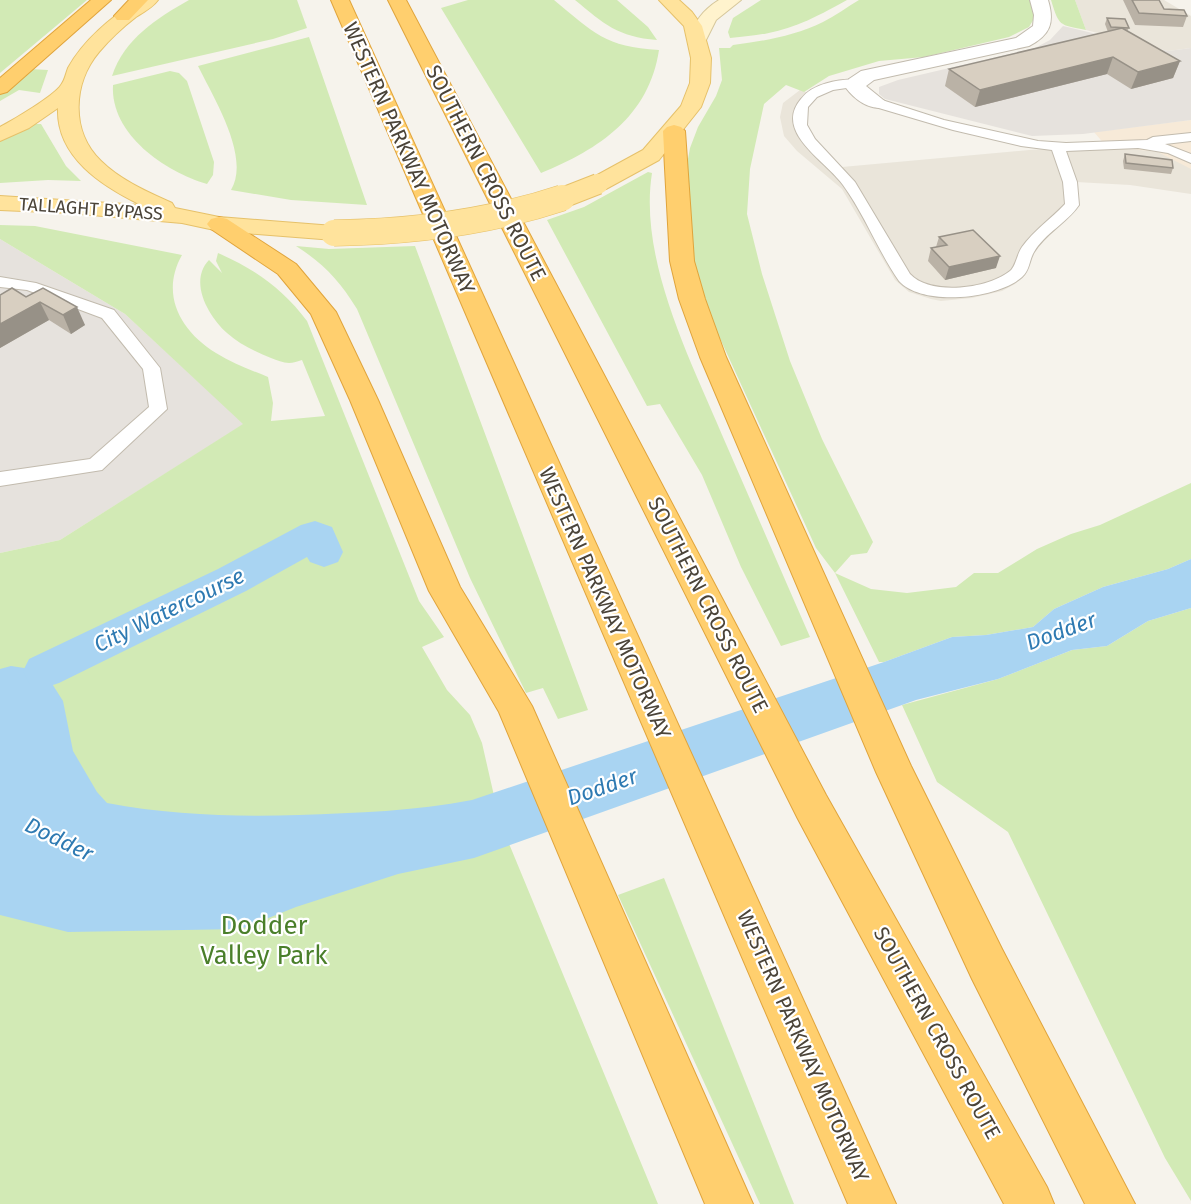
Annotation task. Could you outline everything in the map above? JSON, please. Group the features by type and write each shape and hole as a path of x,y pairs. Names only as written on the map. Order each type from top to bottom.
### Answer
{"highway":[{"path":"0,88 102,0"},
{"path":"123,16 139,0"},
{"name":"WESTERN PARKWAY MOTORWAY","path":"340,0 872,1204"},
{"name":"SOUTHERN CROSS ROUTE","path":"397,0 812,807 1030,1204"},
{"path":"674,131 681,250 692,299 713,357 895,772 987,964 1111,1204"},
{"path":"219,224 287,269 323,312 364,400 445,591 514,706 729,1204"}],"main road":[{"path":"149,0 123,16 87,51 75,73 69,90 67,122 87,160 129,192 182,216 219,224 334,233 387,233 446,227 536,208 598,184 651,155 674,131 691,107 700,83 701,58 697,40 686,16 668,0"},
{"path":"697,40 701,26 708,16 732,0"},
{"path":"0,135 22,124 69,90"},
{"name":"TALLAGHT BYPASS","path":"0,203 69,206 182,216"}],"street":[{"path":"878,103 856,88 856,82 868,75 1022,42 1035,36 1042,28 1044,18 1039,0"}],"lane":[{"path":"856,82 842,82 811,94 803,102 799,117 801,126 809,141 847,181 890,250 898,268 910,283 921,288 942,293 970,290 1001,283 1016,274 1036,239 1072,205 1072,190 1066,165 1057,146"},
{"path":"878,103 944,124 1025,143 1057,146 1135,143 1191,137"},
{"path":"1135,143 1159,146 1191,159"},
{"path":"0,478 95,465 158,409 151,368 108,315 30,286 1,282"}],"shaded area":[{"path":"1075,0 1164,0 1191,16 1191,48 1168,51 1086,30"},
{"path":"1063,26 1168,51 1191,48 1191,120 1083,134 1032,136 885,99 879,94 879,87 898,80 1035,48 1050,40"},
{"path":"800,90 815,95 807,106 805,121 820,149 842,167 1029,150 1106,146 1158,152 1188,166 1191,169 1191,194 1130,185 1076,182 1076,194 1030,257 1023,275 1015,284 1002,291 972,298 941,301 931,299 909,292 895,280 842,189 797,151 784,136 780,117 783,103"},
{"path":"1191,120 1191,169 1158,152 1106,146 1094,132"},
{"path":"0,239 125,314 244,424 60,540 0,553"}],"green space":[{"path":"0,0 87,0 0,73"},
{"path":"189,0 297,0 307,28 273,39 112,76 117,63 133,40 165,14"},
{"path":"468,0 554,0 591,30 613,42 625,46 659,50 645,94 633,112 602,141 563,164 541,173 441,8"},
{"path":"575,0 617,0 648,27 657,40 632,36 612,28"},
{"path":"761,0 847,0 791,27 764,34 730,38 728,32 733,18"},
{"path":"859,0 1030,0 1035,17 1029,27 1009,37 924,57 879,61 829,76 804,92 786,85 764,104 750,169 747,214 762,274 790,361 822,439 873,542 867,553 851,555 835,573 816,548 696,286 685,175 690,148 698,127 716,96 722,80 719,48 730,48 733,45 767,40 801,31 828,20"},
{"path":"1051,0 1075,0 1086,30 1061,23"},
{"path":"309,37 367,205 291,200 231,190 236,176 233,144 228,127 198,66"},
{"path":"30,69 48,70 40,93 19,90 0,101 0,93"},
{"path":"170,71 179,73 187,81 214,162 213,175 207,184 174,170 143,148 130,135 114,103 113,85"},
{"path":"34,124 41,124 66,166 81,181 48,180 0,183 0,141"},
{"path":"648,172 652,173 650,207 653,241 671,312 684,347 810,637 781,646 741,567 702,475 660,404 647,406 547,220 584,207"},
{"name":"Dodder Valley Park","path":"0,225 35,226 182,255 173,284 177,310 192,334 203,344 235,363 268,377 273,403 271,421 325,416 302,360 287,363 265,356 237,341 220,326 203,299 200,278 203,269 209,260 222,273 216,261 218,253 231,259 267,281 288,299 307,321 419,601 444,637 422,647 447,690 470,715 482,743 500,822 658,1204 0,1204 0,553 60,540 243,424 125,314 0,239"},
{"path":"296,246 329,249 415,246 588,710 558,719 543,688 526,693 470,578 357,309 330,273"},
{"path":"1191,483 1191,559 1168,569 1103,587 1054,609 1033,627 986,635 952,637 879,662 835,573 871,589 907,593 956,587 974,573 998,573 1037,549 1071,534 1100,525"},
{"path":"1191,608 1191,1201 1165,1158 1008,832 937,782 902,705 998,679 1072,650 1107,646 1148,621"},
{"path":"664,878 794,1204 760,1204 618,895"}],"water":[{"name":"Dodder","path":"1191,559 1191,608 1148,621 1107,646 1072,650 998,679 916,700 474,858 398,874 296,907 241,929 68,932 0,915 0,669 11,666 44,671 63,701 73,751 97,792 107,803 179,813 251,816 408,809 472,800 884,662 952,637 986,635 1033,627 1054,609 1103,587 1168,569"}],"building":[{"path":"1132,0 1159,0 1164,9 1184,10 1187,16 1139,13"},
{"path":"1107,18 1125,19 1129,28 1111,27"},
{"path":"1122,28 1180,61 1138,72 1113,57 980,90 949,69"},
{"path":"1125,154 1172,160 1173,168 1126,163"},
{"path":"973,230 1000,256 949,267 931,248 947,245 939,237"},
{"path":"12,288 26,297 43,288 77,307 63,315 40,302 0,324 0,295"}],"waterway":[{"path":"302,542 315,535 324,552"},
{"name":"City Watercourse","path":"44,671 232,580 293,547"}]}
